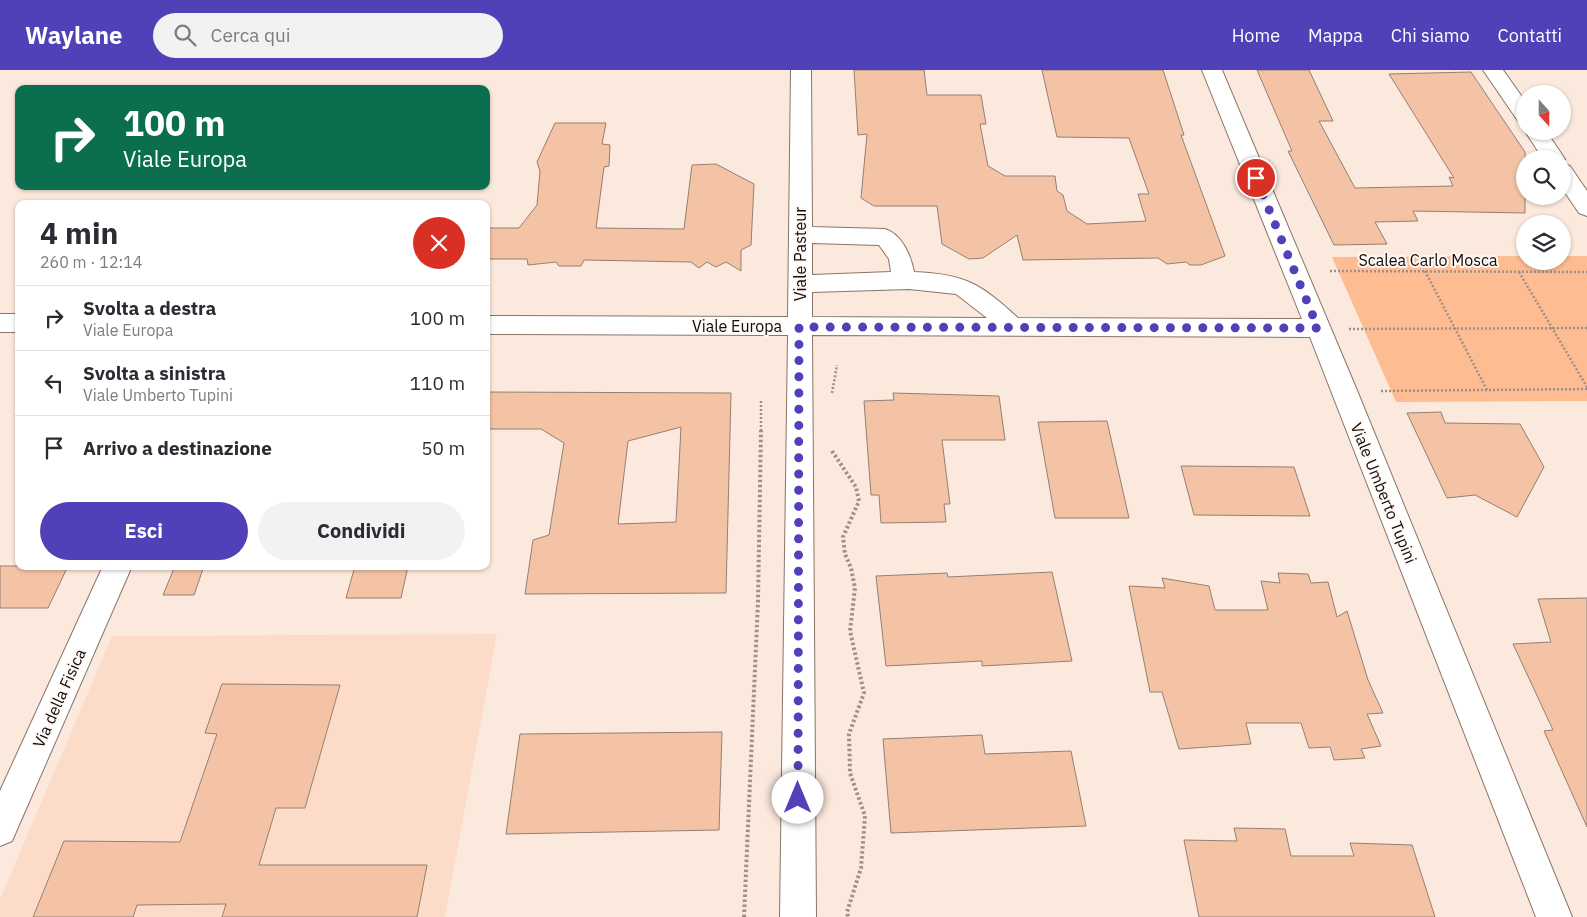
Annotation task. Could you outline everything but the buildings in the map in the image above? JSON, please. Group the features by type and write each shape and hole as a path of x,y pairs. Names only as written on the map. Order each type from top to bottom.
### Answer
{"street":[{"name":"Viale Pasteur","path":"798,917 801,70"},
{"name":"Viale Umberto Tupini","path":"1212,70 1318,328 1554,917"},
{"path":"1493,70 1516,103"},
{"path":"1571,184 1587,208"},
{"path":"800,235 885,237 900,258 904,282"},
{"path":"800,284 946,283 961,286 974,294 1011,326"},
{"path":"0,322 15,323"},
{"name":"Viale Europa","path":"490,325 1318,328"},
{"name":"Via della Fisica","path":"0,829 116,570"}],"path":[{"name":"Scalea Carlo Mosca","path":"1330,271 1587,272"},
{"path":"1425,271 1486,390"},
{"path":"1381,391 1587,388 1519,272"},
{"path":"1354,329 1587,328"},
{"path":"830,400 837,365"},
{"path":"744,917 758,602 762,401"},
{"path":"830,448 856,487 859,501 843,537 845,554 852,568 855,588 850,631 864,693 849,734 850,773 865,816 861,868 847,912 848,917"}],"shaded area":[{"path":"1516,256 1516,270 1571,270 1571,256 1587,256 1587,401 1396,402 1332,257"},
{"path":"497,634 445,917 0,917 0,899 112,636"}],"route":[{"path":"798,798 799,327 1318,328 1256,178"}]}
